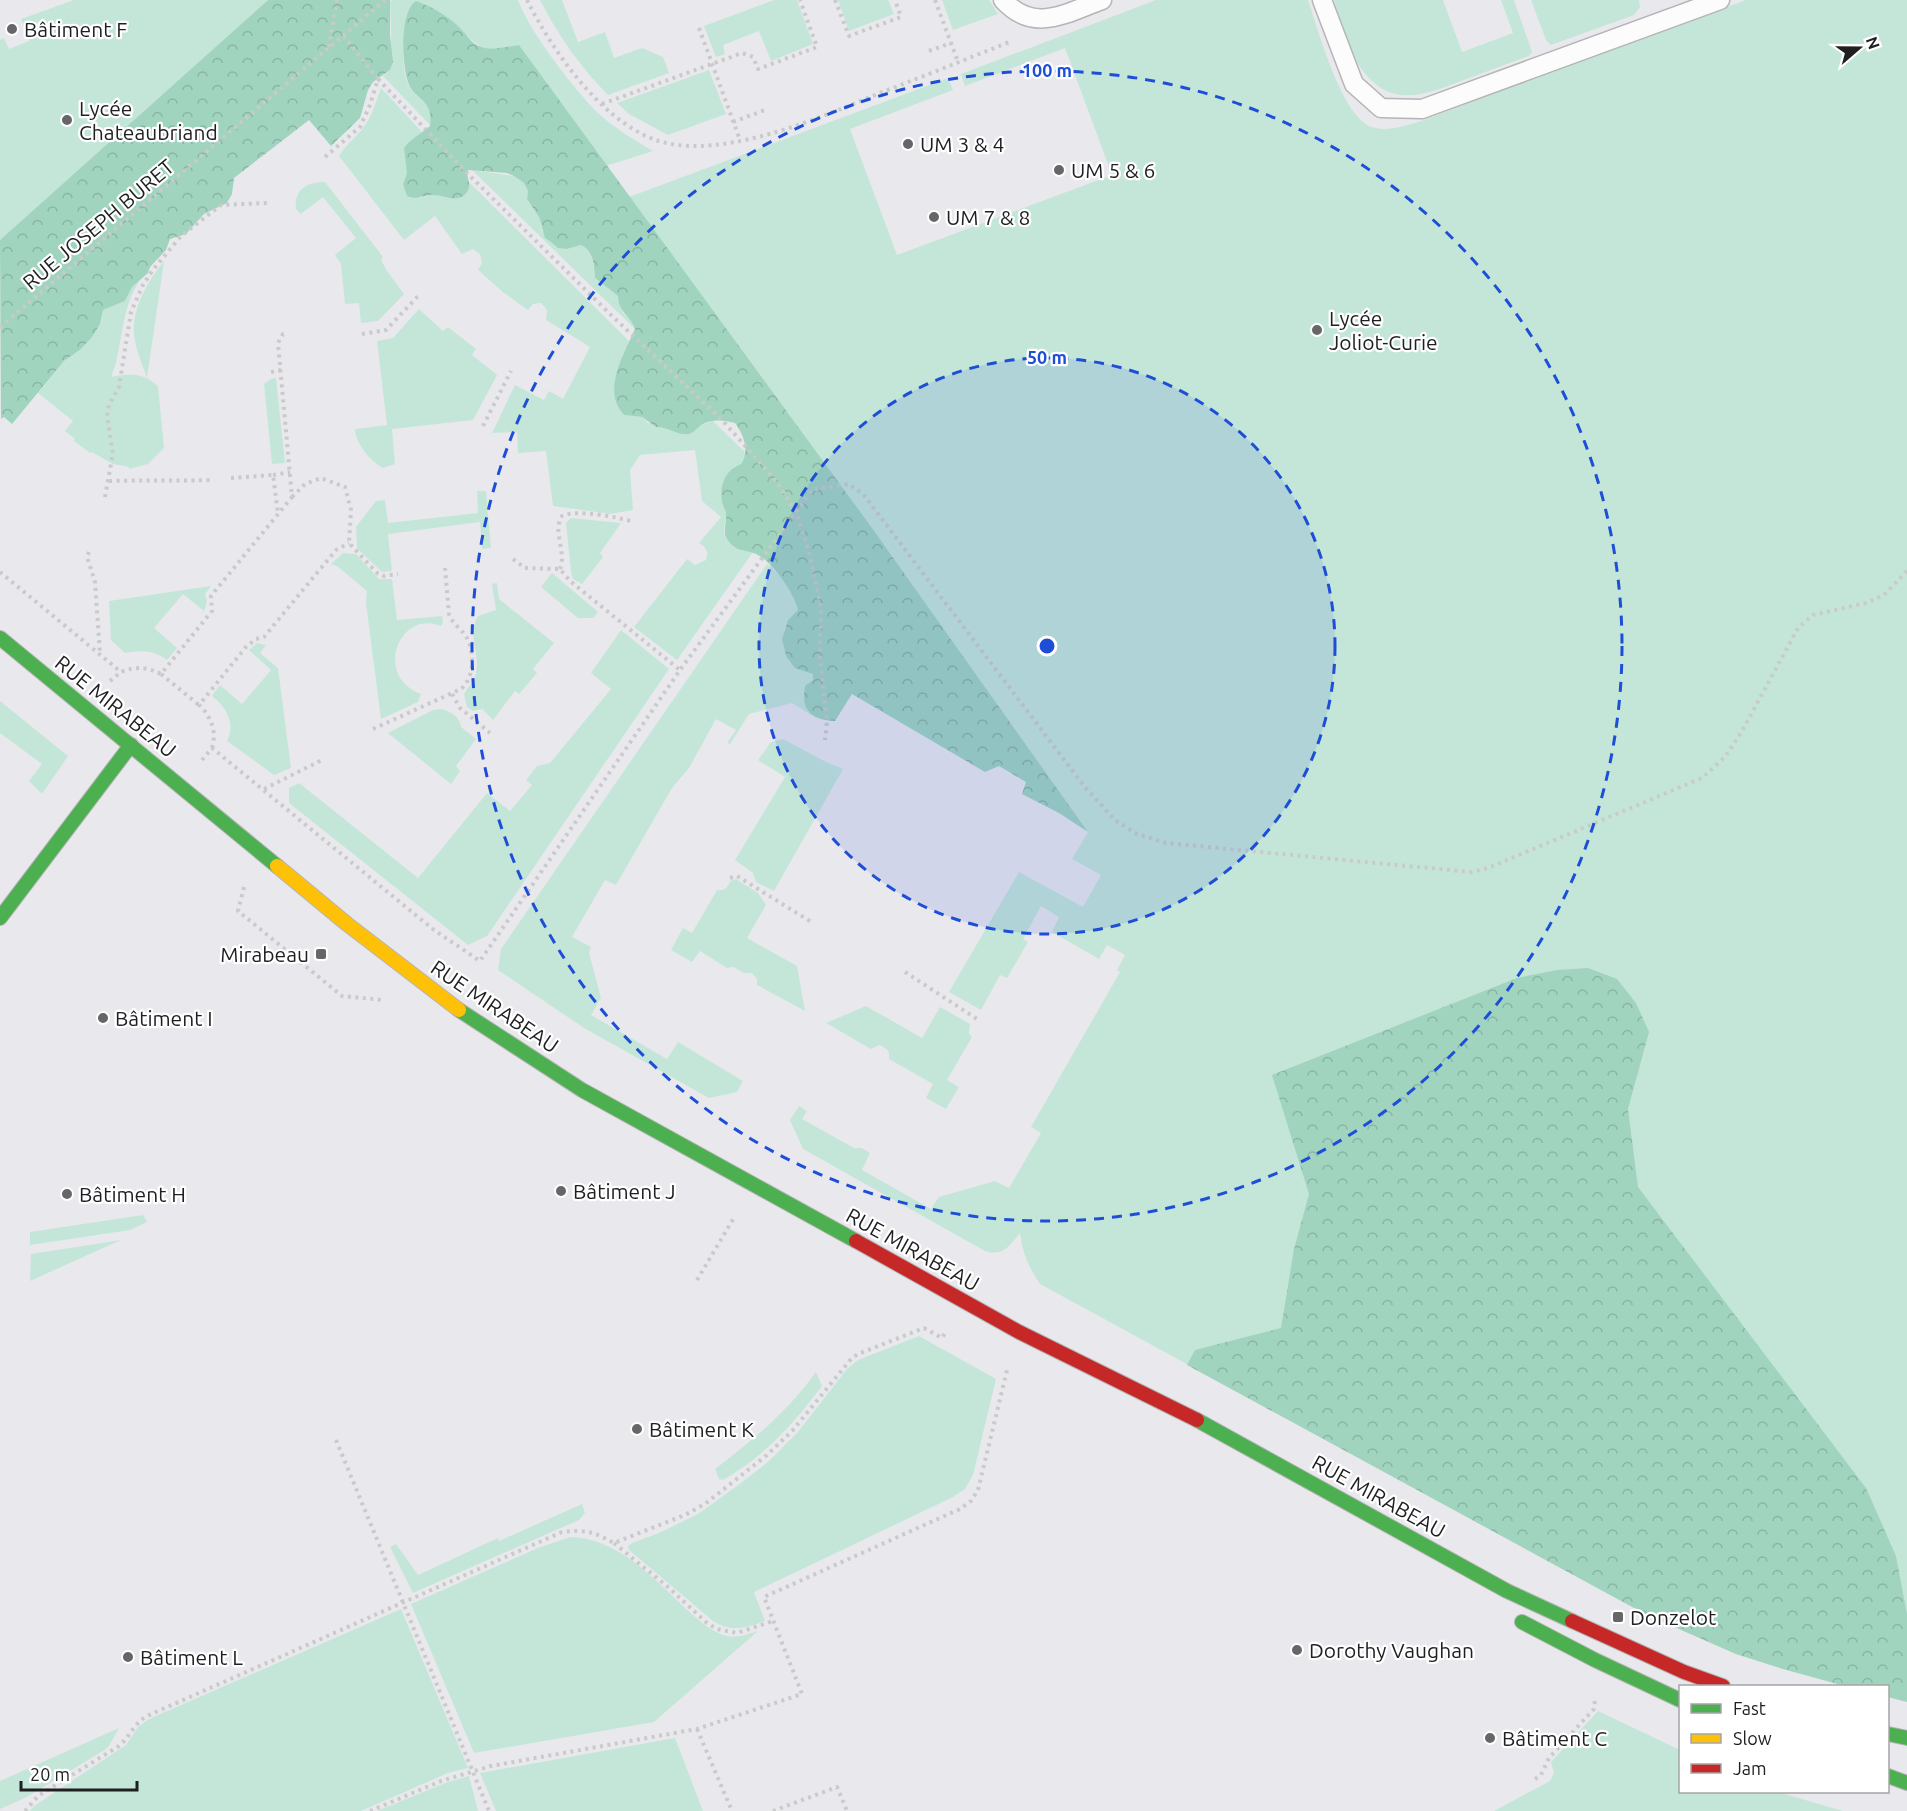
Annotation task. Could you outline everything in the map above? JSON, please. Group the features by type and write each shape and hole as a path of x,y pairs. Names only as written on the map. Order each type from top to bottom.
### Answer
{"street":[{"name":"RUE MIRABEAU","path":"0,638 347,924 445,1000 582,1090 1019,1332 1199,1421 1507,1591 1674,1668 1720,1685"},
{"path":"0,918 131,745"},
{"name":"RUE MIRABEAU","path":"1019,1332 1129,1401"},
{"path":"1507,1614 1679,1700"},
{"path":"1889,1734 1907,1738"},
{"path":"1889,1777 1907,1783"}],"lane":[{"path":"1003,0 1016,12 1032,19 1048,19 1102,0"},
{"path":"1322,0 1354,84 1381,108 1422,109 1720,0"}],"path":[{"path":"328,48 337,0"},
{"name":"RUE JOSEPH BURET","path":"0,327 385,0"},
{"path":"527,0 554,46 602,104 630,127 661,141 676,145 699,146 722,145 771,133 1039,30 1048,19"},
{"path":"602,104 742,53 753,57 758,69 817,47 800,0"},
{"path":"835,0 849,36 901,17 895,0"},
{"path":"935,0 958,62"},
{"path":"699,28 740,140"},
{"path":"344,36 378,79 483,189 739,438 776,481 796,512 809,552 821,607 820,658 827,721 825,740"},
{"path":"929,51 951,43"},
{"path":"325,157 360,127 378,79"},
{"path":"733,122 765,110"},
{"path":"105,497 113,453 107,416 109,405 116,396 120,380 131,312 143,285 181,236 222,205 268,203"},
{"path":"362,334 386,330 418,295"},
{"path":"285,334 278,344 292,497"},
{"path":"272,372 281,370"},
{"path":"483,426 511,371"},
{"path":"231,478 290,472"},
{"path":"273,475 278,514"},
{"path":"161,674 212,611 211,596 305,484 321,478 345,487 351,510 349,543 378,574 384,576 398,574"},
{"path":"109,481 214,480"},
{"path":"212,748 434,930 480,962 680,670 812,490 849,484 863,494 1084,786 1115,820 1137,834 1166,843 1471,872 1488,868 1702,778 1725,757 1798,628 1814,615 1866,603 1884,595 1907,571"},
{"path":"560,569 563,562 559,525 562,516 572,514 634,522"},
{"path":"199,705 246,647 256,639 264,637 336,550 349,543"},
{"path":"88,552 87,557 95,582 100,654"},
{"path":"513,559 525,568 560,569 570,581 596,603 680,670"},
{"path":"373,729 452,694 466,685 470,677 472,658 467,638 451,620 449,614 445,568"},
{"path":"0,572 121,672 141,667 161,674 207,713 215,740 212,748 182,787"},
{"path":"452,694 460,708 490,734"},
{"path":"263,789 322,760"},
{"path":"255,849 238,911 342,996 383,1000"},
{"path":"729,878 737,876 813,923"},
{"path":"905,972 977,1019"},
{"path":"697,1280 753,1185"},
{"path":"614,1543 677,1519 714,1497 767,1455 793,1430 845,1365 858,1354 924,1328 942,1338 961,1300"},
{"path":"370,1811 441,1780 474,1771 697,1729 802,1694 764,1597 960,1509 971,1501 978,1490 1009,1362 1019,1332"},
{"path":"336,1440 489,1811"},
{"path":"25,1811 38,1796 119,1746 130,1735 135,1725 147,1716 562,1532 580,1529 597,1533 614,1543 668,1587 707,1623 717,1629 737,1633 773,1621"},
{"path":"1535,1779 1541,1775 1549,1758 1594,1709"},
{"path":"697,1729 732,1811"},
{"path":"773,1811 837,1787 847,1811"}],"green space":[{"name":"Lycée Chateaubriand","path":"74,0 268,0 0,240 0,40 4,38 9,49 29,41 21,19"},
{"path":"268,0 390,0 393,62 390,70 373,82 368,90 360,118 331,146 309,120 234,178 232,194 227,203 204,214 186,234 170,239 166,250 150,267 148,273 132,287 125,301 103,310 100,324 92,337 81,349 64,361 12,424 4,417 1,419 0,240"},
{"path":"392,0 518,0 541,42 585,99 608,122 653,151 606,166 519,45 486,48 475,43 460,29 404,28 406,80 428,106 431,126 383,76 390,70 390,2"},
{"path":"540,0 562,0 578,42 605,32 614,58 642,48 663,57 669,73 608,95 570,50"},
{"path":"774,0 797,0 813,44 771,61 759,31 723,45 725,54 716,57 704,26"},
{"path":"838,0 888,0 894,14 849,31"},
{"path":"942,0 989,0 998,14 953,30"},
{"path":"1156,0 1308,0 1341,91 1361,120 1372,127 1383,129 1418,122 1746,0 1907,0 1907,1702 1889,1697 1889,1685 1841,1685 1783,1669 1736,1654 1647,1615 1040,1284 1027,1260 1020,1233 1006,1249 997,1252 985,1251 803,1149 790,1120 799,1106 807,1111 802,1119 854,1148 862,1148 870,1153 862,1170 931,1209 939,1197 995,1181 1009,1188 1041,1133 1031,1127 1120,972 1117,970 1125,955 1107,945 1099,959 1052,932 1059,917 1041,906 1023,939 1028,942 1007,978 1000,975 981,1010 949,992 1019,872 1083,907 1101,875 1072,859 1088,832 872,528 629,197 948,78 953,90 850,129 897,255 1112,175 1065,48 965,86 961,74"},
{"path":"1334,0 1443,0 1462,52 1513,33 1501,0 1514,0 1532,52 1529,56 1432,91 1405,95 1392,93 1368,77 1352,55"},
{"path":"1531,0 1639,0 1640,7 1634,15 1551,45 1546,40"},
{"path":"416,1 446,16 478,46 491,49 519,45 872,528 1088,832 1059,813 1022,794 1026,782 999,766 985,772 852,694 835,721 814,716 810,712 804,701 804,694 805,686 813,680 813,674 795,668 786,656 782,639 788,620 798,610 796,603 781,577 767,561 753,553 734,547 725,535 726,511 722,502 722,484 727,474 741,464 745,454 743,438 735,423 713,421 685,434 656,427 642,417 624,415 617,405 614,384 635,329 622,310 618,296 595,278 593,259 589,251 581,245 567,249 558,248 545,238 539,217 527,199 528,191 524,183 514,176 507,173 468,170 469,189 459,198 436,195 416,198 407,196 403,184 407,173 404,148 430,126 429,110 411,88 404,64 404,27 411,7"},
{"path":"709,70 726,114 668,135 629,114 617,103"},
{"path":"381,88 423,133 409,142 407,173 403,184 419,198 433,195 456,198 465,194 470,183 629,341 618,369 615,388 618,407 624,415 642,417 648,423 664,426 683,434 689,434 701,425 713,421 746,453 741,464 727,475 721,491 726,512 725,537 735,547 753,552 677,660 634,627 687,559 695,565 706,560 706,550 699,543 721,517 702,501 695,450 640,455 630,470 633,510 611,514 553,506 546,451 518,453 517,432 492,433 515,385 544,400 549,391 563,399 590,347 546,320 547,310 541,303 533,304 528,310 504,293 478,270 482,263 480,254 473,249 462,254 435,216 404,240 339,156 368,121"},
{"path":"472,170 514,176 524,183 528,191 527,199 539,217 542,231 567,249 581,245 588,251 592,259 595,278 618,296 623,313 631,320 635,329"},
{"path":"325,182 383,257 381,260 387,271 404,294 378,321 361,323 359,303 345,304 341,264 335,255 356,238 323,197 301,214 296,209 297,196 303,188 313,183"},
{"path":"164,261 147,378 136,344 134,323 143,294"},
{"path":"140,280 127,308 117,361 111,377 129,374 147,378 158,386 164,448 148,464 129,469 129,467 113,464 90,453 74,441 75,439 65,431 73,421 38,393 64,361 81,349 100,324 103,310 125,301 132,287"},
{"path":"419,309 443,331 448,327 476,349 472,355 497,375 473,420 392,429 395,464 383,468 365,452 355,429 387,425 377,341 393,338"},
{"path":"276,378 285,463 272,464 264,384"},
{"path":"477,491 486,491 491,548 482,549 480,522 388,534 392,571 382,572 357,548 356,527 376,501 385,500 388,523 478,513"},
{"path":"571,518 621,523 600,553 603,557 582,584 573,579 571,572 566,523"},
{"path":"343,553 356,554 379,579 392,579 397,620 442,616 441,626 426,623 413,627 404,635 397,647 395,660 398,673 406,685 421,694 418,702 381,719 366,603 367,591 337,566 331,564"},
{"path":"767,564 787,584 797,603 799,610 784,631 784,649 786,656 813,674 813,680 805,686 804,697 806,706 821,721 792,703 749,714 730,744 727,743 736,730 716,719 689,768 672,788 616,885 605,880 572,937 591,947 589,953 601,998 591,1015 667,1059 678,1042 743,1081 737,1092 709,1098 584,1028 498,970 501,949"},
{"path":"552,573 598,612 593,618 578,618 541,587"},
{"path":"497,583 499,599 554,643 533,669 537,673 519,694 515,691 493,720 482,709 473,711 467,707 464,694 476,673 475,623 478,616 496,610 492,584"},
{"path":"211,586 205,594 207,602 204,611 183,594 154,628 177,648 167,660 157,654 147,652 125,653 111,640 109,601"},
{"path":"621,630 669,669 487,936 468,945 289,803 289,788 299,783 418,878 487,793 510,811 532,785 526,780 537,766 550,763 611,689 591,673"},
{"path":"257,643 266,645 260,653 278,668 291,768 274,775 227,741 230,734 228,716 222,705 212,696 220,685 242,704 271,670 249,650"},
{"path":"0,701 68,756 42,794 29,781 42,764 0,733"},
{"path":"442,709 455,715 461,727 476,739 456,766 460,771 451,784 388,733 433,710"},
{"path":"783,739 843,769 774,891 756,882 753,873 735,860 785,777 758,760 771,742"},
{"path":"736,879 758,893 766,905 747,938 797,966 805,1011 757,985 757,979 752,973 744,973 734,967 727,968 700,951 692,962 671,950 683,928 692,933 717,890 722,890 728,886 730,881"},
{"path":"1588,968 1617,979 1636,1003 1649,1032 1628,1109 1638,1187 1866,1488 1896,1556 1907,1614 1907,1702 1889,1697 1889,1685 1841,1685 1783,1669 1736,1654 1647,1615 1187,1365 1195,1350 1281,1328 1294,1249 1309,1194 1272,1075 1517,978 1557,970"},
{"path":"866,1006 922,1038 940,1007 970,1024 969,1033 972,1037 947,1080 959,1087 946,1109 926,1098 933,1084 889,1059 886,1049 879,1045 871,1049 826,1023"},
{"path":"143,1215 147,1222 130,1230 30,1245 30,1232"},
{"path":"121,1240 30,1281 31,1254"},
{"path":"919,1336 996,1379 973,1475 965,1489 953,1497 754,1592 765,1621 745,1627 726,1627 713,1621 629,1550 628,1546 632,1543 698,1514 769,1461 797,1433 847,1369 858,1360"},
{"path":"816,1372 822,1386 801,1413 752,1460 723,1480 719,1479 715,1469 743,1447 794,1400"},
{"path":"582,1504 585,1513 579,1520 413,1593 390,1547 396,1544 418,1575 498,1538 499,1541"},
{"path":"570,1537 603,1544 633,1561 704,1625 715,1631 727,1636 735,1636 758,1631 654,1722 474,1753 411,1604 538,1548"},
{"path":"401,1609 468,1768 448,1773 361,1811 30,1811 34,1806 126,1745 138,1727 149,1719"},
{"path":"1598,1711 1679,1750 1679,1793 1781,1793 1843,1811 1494,1811 1550,1781 1554,1773 1551,1762"},
{"path":"119,1728 109,1746 103,1751 27,1797 0,1809 0,1781"},
{"path":"675,1738 703,1811 496,1811 480,1773"},
{"path":"469,1776 478,1811 377,1811 445,1783"}],"traffic: fast":[{"path":"0,638 277,866"},
{"path":"0,918 131,745"},
{"path":"459,1010 582,1090 856,1241"},
{"path":"1197,1420 1507,1591 1572,1621"},
{"path":"1522,1622 1679,1700"},
{"path":"1889,1734 1907,1738"},
{"path":"1889,1776 1907,1783"}],"traffic: slow":[{"path":"277,866 347,924 459,1010"}],"traffic: jam":[{"path":"856,1241 1019,1332 1197,1420"},
{"path":"1572,1621 1684,1672 1720,1685"}],"place":[{"name":"Bâtiment F","path":"12,29"},
{"name":"Lycée Chateaubriand","path":"67,120"},
{"name":"UM 3 & 4","path":"908,144"},
{"name":"UM 5 & 6","path":"1059,170"},
{"name":"UM 7 & 8","path":"934,217"},
{"name":"Lycée Joliot-Curie","path":"1317,330"},
{"name":"Mirabeau","path":"321,954"},
{"name":"Bâtiment I","path":"103,1018"},
{"name":"Bâtiment J","path":"561,1191"},
{"name":"Bâtiment H","path":"67,1194"},
{"name":"Bâtiment K","path":"637,1429"},
{"name":"Donzelot","path":"1618,1617"},
{"name":"Dorothy Vaughan","path":"1297,1650"},
{"name":"Bâtiment L","path":"128,1657"},
{"name":"Bâtiment C","path":"1490,1738"}]}
